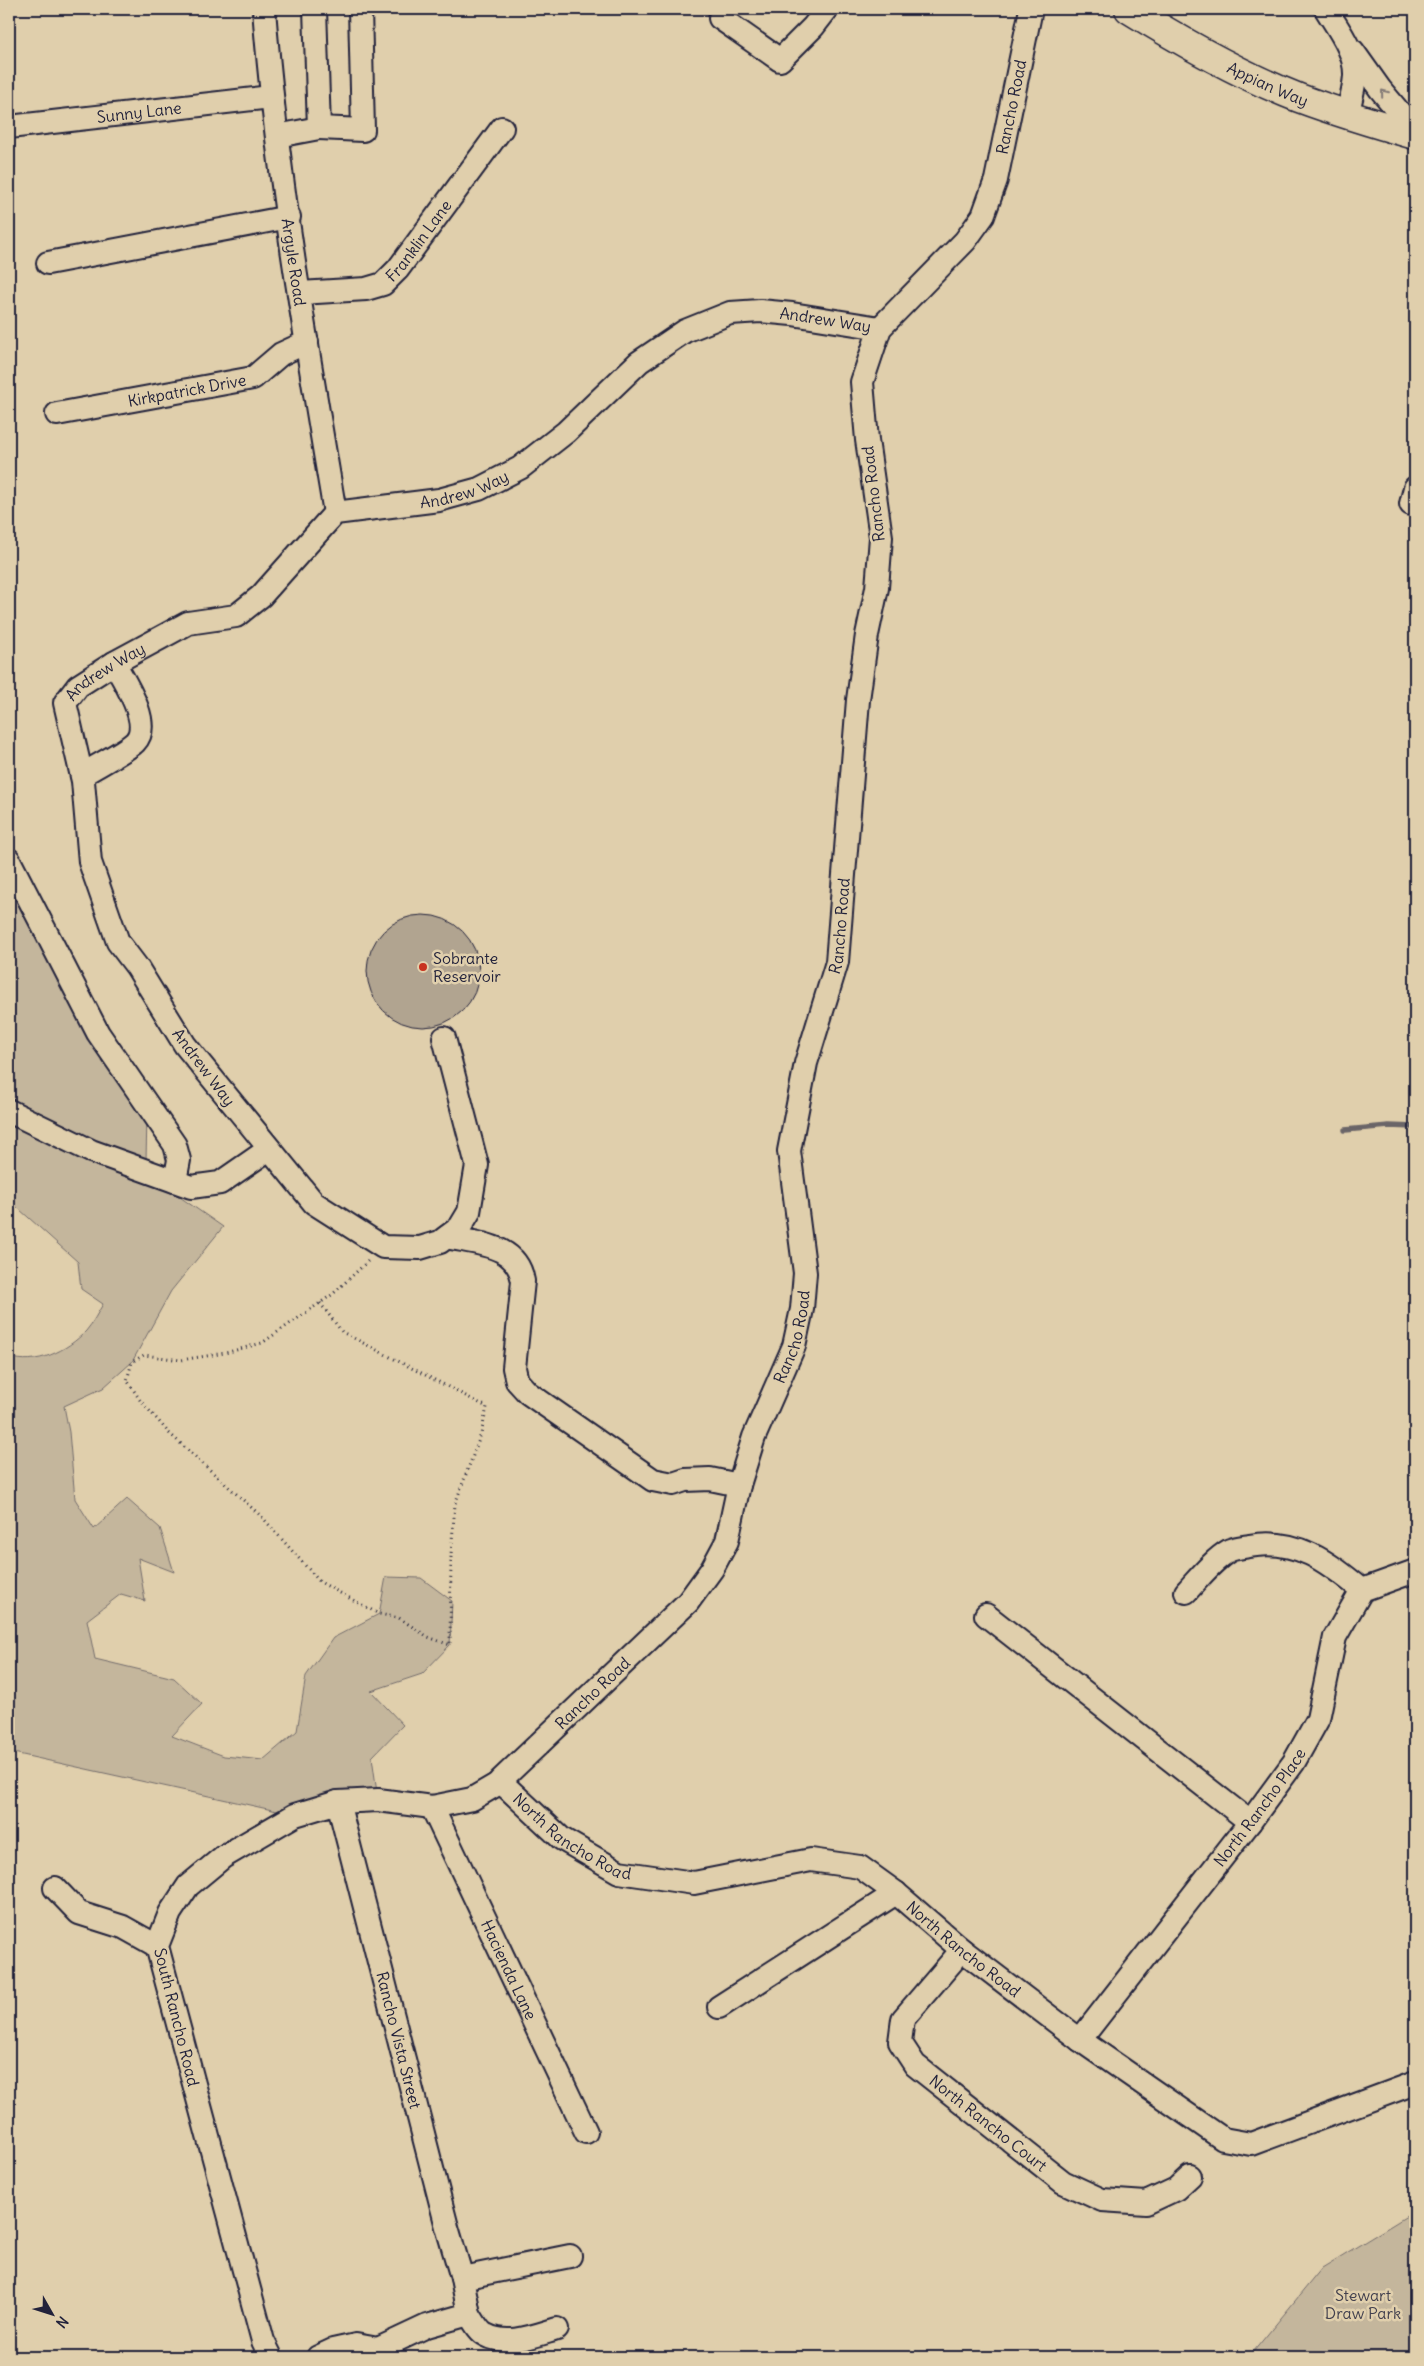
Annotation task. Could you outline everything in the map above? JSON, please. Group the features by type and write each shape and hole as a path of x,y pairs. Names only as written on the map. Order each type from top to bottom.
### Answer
{"main road":[{"name":"Appian Way","path":"1129,9 1159,28 1297,97 1347,115 1415,135"}],"street":[{"name":"Argyle Road","path":"264,9 271,97 306,342 335,513"},
{"path":"315,9 319,128"},
{"path":"277,136 319,128 363,130 360,9"},
{"path":"720,18 780,60 813,27 827,9"},
{"name":"Rancho Road","path":"501,1782 688,1602 712,1570 727,1540 739,1485 754,1437 794,1346 802,1309 805,1273 789,1151 806,1063 837,962 858,700 879,571 881,536 867,440 862,382 880,328 964,241 983,216 996,180 1031,9"},
{"path":"1326,9 1346,43 1380,89 1415,131"},
{"path":"1346,43 1354,63 1355,77 1347,115"},
{"name":"Sunny Lane","path":"9,127 271,97"},
{"name":"Franklin Lane","path":"300,293 366,289 383,284 398,269 502,128"},
{"path":"48,263 289,217"},
{"name":"Andrew Way","path":"383,1247 314,1203 185,1045 137,967 118,942 90,862 82,775 65,703 78,686 114,663 188,623 236,616 261,596 335,513 439,500 479,489 520,468 566,432 639,362 685,332 730,313 760,311 792,314 880,328"},
{"name":"Kirkpatrick Drive","path":"58,414 253,378 280,354 306,342"},
{"path":"82,775 136,742 142,730 130,693 114,663"},
{"path":"9,860 98,1033 175,1145 179,1160 175,1181"},
{"path":"383,1247 420,1248 440,1242 460,1227 469,1212 477,1165 444,1038"},
{"path":"9,1111 91,1151 191,1187 220,1183 269,1149"},
{"path":"447,1236 506,1252 521,1267 523,1281 514,1368 517,1381 528,1392 653,1480 674,1484 685,1480 710,1479 739,1485"},
{"path":"1186,1592 1209,1568 1231,1550 1264,1543 1300,1548 1334,1568 1362,1590 1412,1572"},
{"name":"North Rancho Place","path":"1080,2040 1250,1822 1294,1762 1318,1718 1335,1637 1362,1590"},
{"path":"986,1615 1250,1822"},
{"name":"South Rancho Road","path":"267,2349 156,1946 170,1913 188,1886 223,1857 296,1815 338,1802 378,1800 432,1808 472,1799 501,1782"},
{"name":"North Rancho Road","path":"501,1782 562,1839 619,1872 694,1883 811,1860 860,1867 896,1893 962,1950 1080,2040 1222,2139 1251,2144 1415,2083"},
{"name":"Rancho Vista Street","path":"338,1802 447,2227 462,2278 469,2314"},
{"name":"Hacienda Lane","path":"432,1808 586,2132"},
{"path":"55,1888 79,1913 123,1927 156,1946"},
{"path":"719,2007 896,1893"},
{"name":"North Rancho Court","path":"962,1950 903,2020 900,2042 915,2065 1063,2182 1102,2200 1146,2203 1176,2189 1190,2176"},
{"path":"462,2278 570,2256"},
{"path":"318,2357 334,2350 356,2345 378,2349 427,2326 469,2314 485,2335 504,2340 523,2339 558,2328"}],"path":[{"path":"320,1303 342,1332 487,1407 481,1434 455,1504 451,1554 450,1645 428,1637 399,1618 379,1614 320,1582 262,1517 169,1433 140,1400 127,1380 132,1362 144,1355 182,1360 225,1353 262,1343 333,1294 383,1247"}],"green space":[{"path":"9,875 147,1116 146,1160 77,1136 9,1101"},
{"path":"9,1119 88,1158 174,1193 223,1227 171,1291 132,1362 103,1388 64,1406 69,1432 75,1499 94,1529 127,1499 160,1528 174,1572 138,1558 145,1601 121,1594 87,1620 95,1659 174,1678 202,1704 172,1736 224,1756 263,1760 297,1731 306,1676 333,1638 379,1614 386,1577 421,1578 452,1601 450,1645 422,1674 371,1691 403,1725 372,1757 378,1800 295,1815 9,1752 9,1357 30,1360 51,1355 70,1345 86,1331 103,1304 81,1289 78,1262 9,1200"},
{"name":"Stewart Draw Park","path":"1415,2211 1415,2357 1249,2357 1322,2268"}],"building":[{"name":"Sobrante Reservoir","path":"423,915 444,919 463,931 475,950 479,971 475,992 463,1011 444,1023 423,1027 402,1023 383,1011 371,992 367,971 371,950 383,931 402,919"}],"waterway":[{"path":"1345,1130 1389,1126 1415,1127"}],"place":[{"name":"Sobrante Reservoir","path":"423,967"}]}
